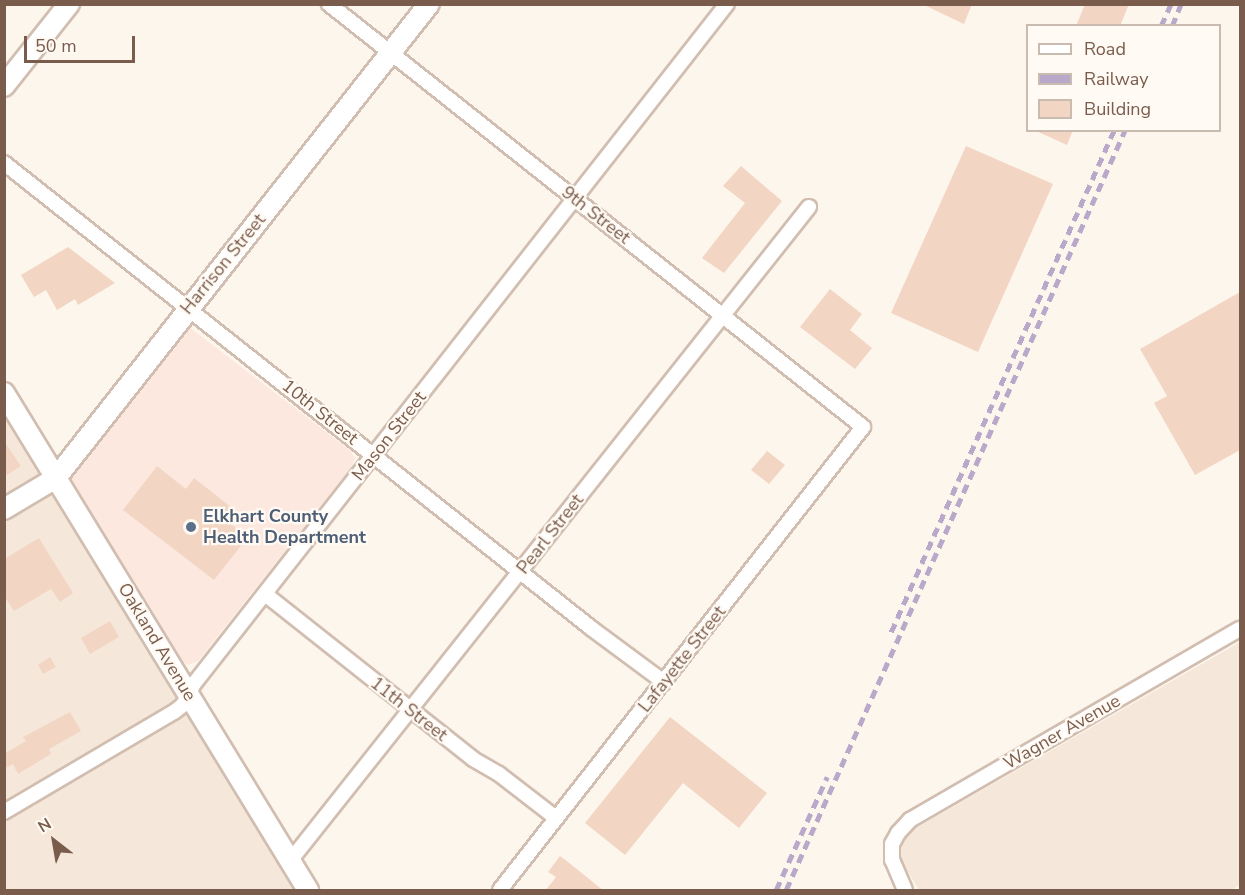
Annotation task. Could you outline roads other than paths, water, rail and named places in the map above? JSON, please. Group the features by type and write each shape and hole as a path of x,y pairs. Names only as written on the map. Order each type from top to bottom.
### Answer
{"street":[{"path":"4,86 69,4"},
{"name":"9th Street","path":"329,4 863,427"},
{"name":"Harrison Street","path":"4,509 56,478 429,4"},
{"name":"Mason Street","path":"4,812 174,712 727,4"},
{"name":"10th Street","path":"4,163 186,310 664,682"},
{"name":"Pearl Street","path":"290,861 809,207"},
{"name":"Oakland Avenue","path":"4,393 308,891"},
{"name":"Lafayette Street","path":"500,891 863,427"},
{"name":"11th Street","path":"265,594 411,711 556,818"},
{"name":"Wagner Avenue","path":"905,891 892,860 892,844 897,833 910,820 1240,629"}],"railway":[{"path":"1162,24 1171,4"},
{"path":"1173,24 1181,4"},
{"path":"891,632 1113,132"},
{"path":"786,890 1124,132"},
{"path":"776,890 827,777"}],"place":[{"name":"Elkhart County Health Department","path":"191,527"}]}
